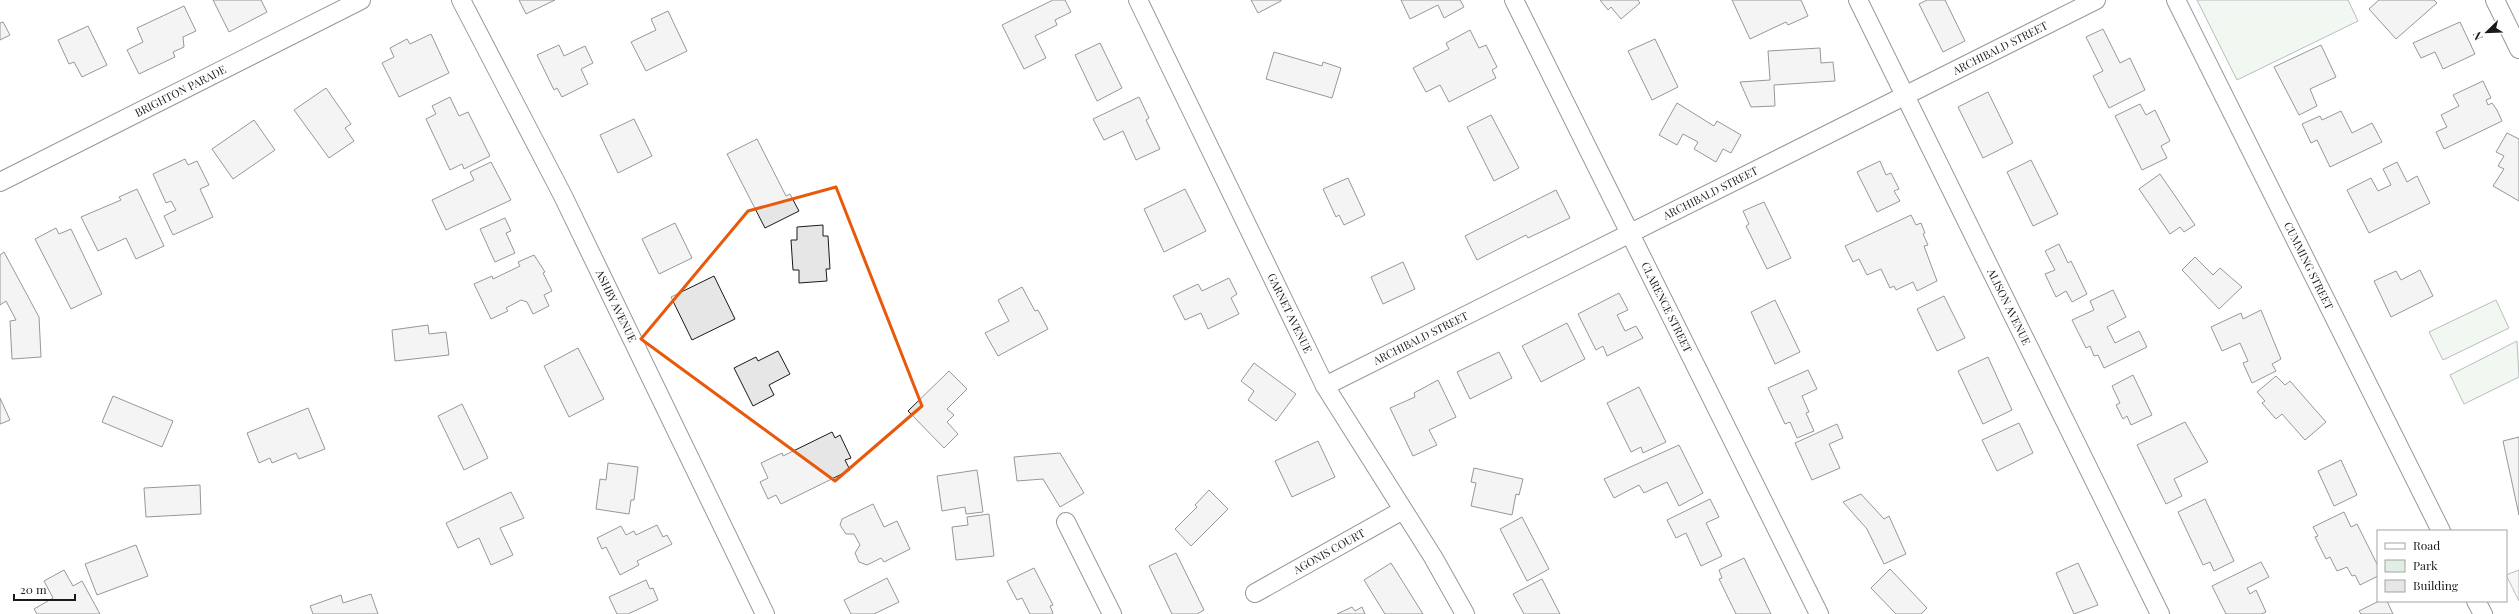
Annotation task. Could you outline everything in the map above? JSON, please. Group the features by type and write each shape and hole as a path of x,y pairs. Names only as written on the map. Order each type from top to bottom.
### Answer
{"street":[{"name":"ASHBY AVENUE","path":"461,0 563,196 765,614"},
{"name":"GARNET AVENUE","path":"1138,0 1325,386 1403,510 1465,614"},
{"name":"CLARENCE STREET","path":"1514,0 1819,614"},
{"name":"ALISON AVENUE","path":"1858,0 2160,614"},
{"name":"ARCHIBALD STREET","path":"1325,386 2096,0"},
{"name":"CUMMING STREET","path":"2176,0 2441,530"},
{"path":"2496,0 2519,48"},
{"name":"BRIGHTON PARADE","path":"0,182 350,2"},
{"name":"AGONIS COURT","path":"1255,593 1403,510"},
{"path":"1066,522 1112,614"},
{"path":"2477,602 2483,614"}],"highlighted area":[{"path":"836,187 922,406 835,481 641,339 748,211"}],"green space":[{"path":"2197,0 2348,0 2358,21 2237,80"},
{"path":"2496,300 2509,328 2443,360 2429,332"},
{"path":"2517,341 2519,377 2464,404 2450,375"}],"shaded area":[{"path":"2519,570 2519,601 2507,577 2507,575"}],"building":[{"path":"213,0 261,0 267,12 229,32"},
{"path":"519,0 555,0 526,14"},
{"path":"1053,0 1065,0 1071,12 1055,20 1057,25 1035,36 1046,58 1024,69 1002,25"},
{"path":"1251,0 1281,0 1281,1 1258,13"},
{"path":"1401,0 1460,0 1464,7 1444,18 1438,5 1410,19"},
{"path":"1600,0 1638,0 1640,3 1621,19 1611,7 1608,10"},
{"path":"1732,0 1801,0 1808,16 1788,25 1786,22 1750,39"},
{"path":"1927,0 1945,0 1965,41 1943,52 1919,4"},
{"path":"2379,0 2434,0 2437,3 2396,39 2369,9"},
{"path":"184,6 196,31 183,37 184,47 173,52 175,57 139,74 127,50 143,42 137,28"},
{"path":"668,11 687,51 646,71 631,42 656,30 651,19"},
{"path":"3,22 10,35 0,40 0,23"},
{"path":"2460,22 2475,54 2443,69 2435,52 2421,58 2413,43"},
{"path":"88,26 107,65 82,77 74,62 69,64 58,40"},
{"path":"2103,29 2120,63 2130,58 2145,90 2109,108 2093,76 2103,71 2086,37"},
{"path":"1470,30 1479,48 1486,45 1497,67 1492,70 1496,78 1449,102 1440,85 1426,92 1413,68 1449,49 1446,43"},
{"path":"431,34 449,73 399,97 382,63 394,57 390,48 407,39 410,44"},
{"path":"1655,39 1678,87 1652,100 1628,51"},
{"path":"1100,43 1122,88 1097,101 1075,55"},
{"path":"559,45 564,56 585,46 593,63 581,69 588,84 562,97 557,88 554,90 537,55"},
{"path":"2321,45 2336,77 2310,89 2317,106 2299,115 2274,67"},
{"path":"1820,48 1821,63 1833,62 1835,81 1774,85 1775,106 1751,107 1740,82 1770,80 1768,51"},
{"path":"1274,52 1322,66 1323,62 1341,68 1332,98 1266,79"},
{"path":"2483,81 2491,98 2486,100 2488,105 2492,103 2502,121 2444,149 2436,132 2447,127 2441,115 2459,106 2453,95"},
{"path":"326,88 351,124 345,128 354,141 329,158 294,110"},
{"path":"1988,92 2013,143 1983,158 1958,107"},
{"path":"450,97 459,116 468,112 490,156 464,169 462,164 450,170 426,119 436,114 432,106"},
{"path":"1139,97 1149,118 1146,120 1160,149 1136,160 1123,131 1104,140 1093,119"},
{"path":"1677,103 1714,126 1717,121 1741,135 1731,153 1723,149 1716,162 1694,149 1698,142 1683,134 1677,145 1659,135"},
{"path":"2140,104 2146,115 2155,110 2170,141 2161,146 2167,158 2142,170 2115,116"},
{"path":"2341,111 2352,133 2372,123 2382,142 2330,167 2317,140 2311,143 2302,124 2320,116 2322,120"},
{"path":"1491,115 1519,168 1494,181 1467,127"},
{"path":"634,119 652,156 618,173 600,135"},
{"path":"254,120 275,150 233,179 212,149"},
{"path":"2507,133 2519,139 2519,201 2493,186 2504,169 2498,166 2504,156 2496,152"},
{"path":"757,139 786,196 790,194 799,211 765,228 727,154"},
{"path":"185,159 188,165 197,161 209,185 200,189 213,217 173,235 164,216 176,210 171,201 166,203 153,174"},
{"path":"2031,160 2058,214 2033,226 2007,172"},
{"path":"1880,161 1886,175 1891,173 1899,189 1894,191 1900,201 1877,212 1857,172"},
{"path":"491,162 511,200 446,230 432,200 474,180 470,172"},
{"path":"2397,162 2407,182 2417,176 2430,203 2369,233 2347,190 2371,178 2378,191 2391,185 2383,169"},
{"path":"2160,174 2195,225 2184,232 2180,227 2170,234 2139,189"},
{"path":"1348,178 1365,215 1344,225 1339,215 1336,217 1323,189"},
{"path":"137,189 164,246 136,259 126,238 98,251 81,217 121,200 119,197"},
{"path":"1185,189 1206,231 1164,252 1144,209"},
{"path":"1556,190 1570,218 1528,238 1526,235 1477,260 1465,236"},
{"path":"1764,202 1791,258 1767,269 1746,226 1749,224 1743,211"},
{"path":"1911,215 1916,225 1921,223 1925,233 1923,234 1928,245 1924,246 1937,281 1917,291 1913,282 1896,290 1894,286 1890,288 1881,269 1867,275 1859,259 1853,262 1845,246"},
{"path":"505,218 511,231 506,233 515,253 495,262 480,229"},
{"path":"675,223 692,258 659,274 642,239"},
{"path":"823,225 823,236 828,236 830,269 826,269 827,281 799,283 799,270 793,270 791,240 797,240 797,227"},
{"path":"56,228 59,234 71,229 102,294 71,309 35,239"},
{"path":"2059,244 2068,263 2071,261 2087,294 2072,302 2066,291 2056,297 2045,274 2055,270 2045,251"},
{"path":"4,252 39,317 41,357 12,359 10,321 16,320 6,301 0,305 0,255"},
{"path":"534,255 545,272 543,273 552,291 544,295 549,306 533,314 527,302 521,300 506,308 508,311 491,319 474,284 492,276 493,279 520,266 518,262"},
{"path":"2195,257 2213,275 2220,268 2242,287 2219,309 2182,270"},
{"path":"1403,262 1415,289 1383,304 1371,277"},
{"path":"2420,270 2433,296 2391,317 2374,281 2396,271 2401,280"},
{"path":"714,276 735,319 692,340 671,297"},
{"path":"1229,278 1237,294 1231,298 1239,314 1208,329 1201,313 1185,320 1173,296 1198,284 1202,291"},
{"path":"1022,287 1035,311 1038,310 1048,329 998,356 985,333 1009,321 998,300"},
{"path":"2113,290 2126,317 2107,327 2115,343 2139,331 2147,347 2104,368 2098,355 2094,356 2090,346 2086,348 2072,320 2094,310 2090,301"},
{"path":"1619,293 1628,310 1617,315 1625,331 1636,326 1643,338 1607,356 1603,346 1596,350 1578,314"},
{"path":"1944,296 1965,338 1937,351 1917,309"},
{"path":"1775,300 1800,352 1775,364 1751,312"},
{"path":"2261,310 2281,359 2272,364 2276,371 2252,383 2243,363 2248,361 2240,343 2222,351 2211,327 2241,313 2243,319"},
{"path":"1567,323 1585,359 1541,382 1522,346"},
{"path":"428,325 429,334 446,332 449,355 395,361 392,330"},
{"path":"578,348 604,399 569,417 544,366"},
{"path":"778,351 790,374 769,385 774,395 753,406 734,368 756,357 758,361"},
{"path":"1499,352 1512,378 1470,399 1457,372"},
{"path":"1988,357 2012,410 1983,424 1958,371"},
{"path":"1254,363 1296,394 1276,421 1248,400 1254,391 1241,381"},
{"path":"1808,370 1817,389 1802,396 1809,412 1806,413 1814,431 1797,438 1790,422 1785,424 1768,388"},
{"path":"949,371 967,389 947,409 954,415 947,422 958,434 944,448 908,411"},
{"path":"2133,375 2152,415 2131,425 2127,416 2123,419 2116,405 2120,403 2112,386"},
{"path":"2276,376 2285,385 2290,381 2326,422 2305,440 2282,414 2276,419 2262,403 2265,401 2257,392"},
{"path":"1438,380 1456,417 1429,430 1437,445 1413,456 1390,408 1415,397 1414,393"},
{"path":"1639,387 1666,442 1643,453 1641,447 1631,452 1607,403"},
{"path":"113,396 173,421 162,447 102,422"},
{"path":"0,398 10,420 0,424"},
{"path":"462,404 488,458 464,470 438,416"},
{"path":"308,408 325,449 299,459 296,453 272,463 270,458 259,463 247,433"},
{"path":"2185,422 2208,462 2174,479 2182,496 2166,504 2137,445"},
{"path":"2019,423 2033,453 1997,471 1982,440"},
{"path":"1837,424 1843,438 1829,444 1840,468 1812,480 1795,443"},
{"path":"832,432 835,438 840,435 851,458 845,460 850,470 781,504 776,495 768,499 760,482 768,478 761,463 782,453 783,456"},
{"path":"2519,437 2519,515 2503,441"},
{"path":"1318,441 1335,477 1292,497 1275,461"},
{"path":"1679,445 1703,493 1679,506 1667,482 1644,493 1639,485 1614,498 1604,479"},
{"path":"1060,453 1084,493 1060,507 1043,479 1017,481 1014,457"},
{"path":"2341,460 2357,495 2334,506 2318,471"},
{"path":"608,463 638,467 634,500 631,500 629,514 596,509 600,479 606,480"},
{"path":"1474,468 1523,479 1519,495 1516,494 1512,515 1471,506 1476,483 1471,482"},
{"path":"977,470 983,512 966,514 965,507 942,511 937,476"},
{"path":"200,485 201,514 146,517 144,488"},
{"path":"1209,490 1228,509 1191,546 1175,529 1197,507 1195,505"},
{"path":"511,492 524,518 500,528 513,555 491,565 479,538 458,548 446,523"},
{"path":"1861,494 1884,519 1889,516 1906,554 1884,564 1867,529 1843,502"},
{"path":"1710,499 1719,517 1706,523 1722,556 1701,566 1686,533 1676,538 1667,520"},
{"path":"2205,499 2234,561 2214,571 2210,562 2203,565 2178,512"},
{"path":"873,504 884,527 897,521 910,549 884,562 881,558 867,565 859,562 855,553 860,545 854,534 846,534 840,525 842,519"},
{"path":"2344,512 2351,527 2357,524 2377,564 2377,576 2360,585 2355,575 2352,576 2347,567 2337,571 2330,557 2326,559 2315,537 2318,536 2313,527"},
{"path":"989,514 994,556 956,560 952,527 968,525 967,517"},
{"path":"1522,517 1549,569 1527,581 1500,529"},
{"path":"657,525 663,537 667,535 672,544 637,561 639,565 620,575 606,547 602,549 597,538 621,526 626,535 634,531 636,535"},
{"path":"136,545 148,576 97,595 85,564"},
{"path":"1176,553 1204,610 1197,614 1172,614 1149,566"},
{"path":"1744,558 1771,614 1736,614 1719,579 1722,578 1719,570"},
{"path":"2261,562 2269,577 2247,588 2250,594 2256,590 2266,612 2261,614 2226,614 2212,586"},
{"path":"1391,563 1423,614 1385,614 1364,580"},
{"path":"2078,563 2098,605 2074,614 2056,573"},
{"path":"1034,568 1053,605 1050,606 1053,613 1052,614 1030,614 1022,598 1017,600 1007,581"},
{"path":"1890,569 1927,608 1921,614 1896,614 1871,588"},
{"path":"64,570 73,586 82,581 100,614 37,614 34,609 53,598 44,581"},
{"path":"887,578 899,602 874,614 851,614 844,600"},
{"path":"1542,579 1560,614 1524,614 1513,594"},
{"path":"646,580 650,589 653,588 658,600 628,614 617,614 609,597"},
{"path":"371,594 378,614 313,614 310,606 341,595 343,603"},
{"path":"2377,602 2387,602 2393,614 2361,614 2359,611"},
{"path":"1352,607 1355,611 1362,607 1365,614 1337,614"}]}
